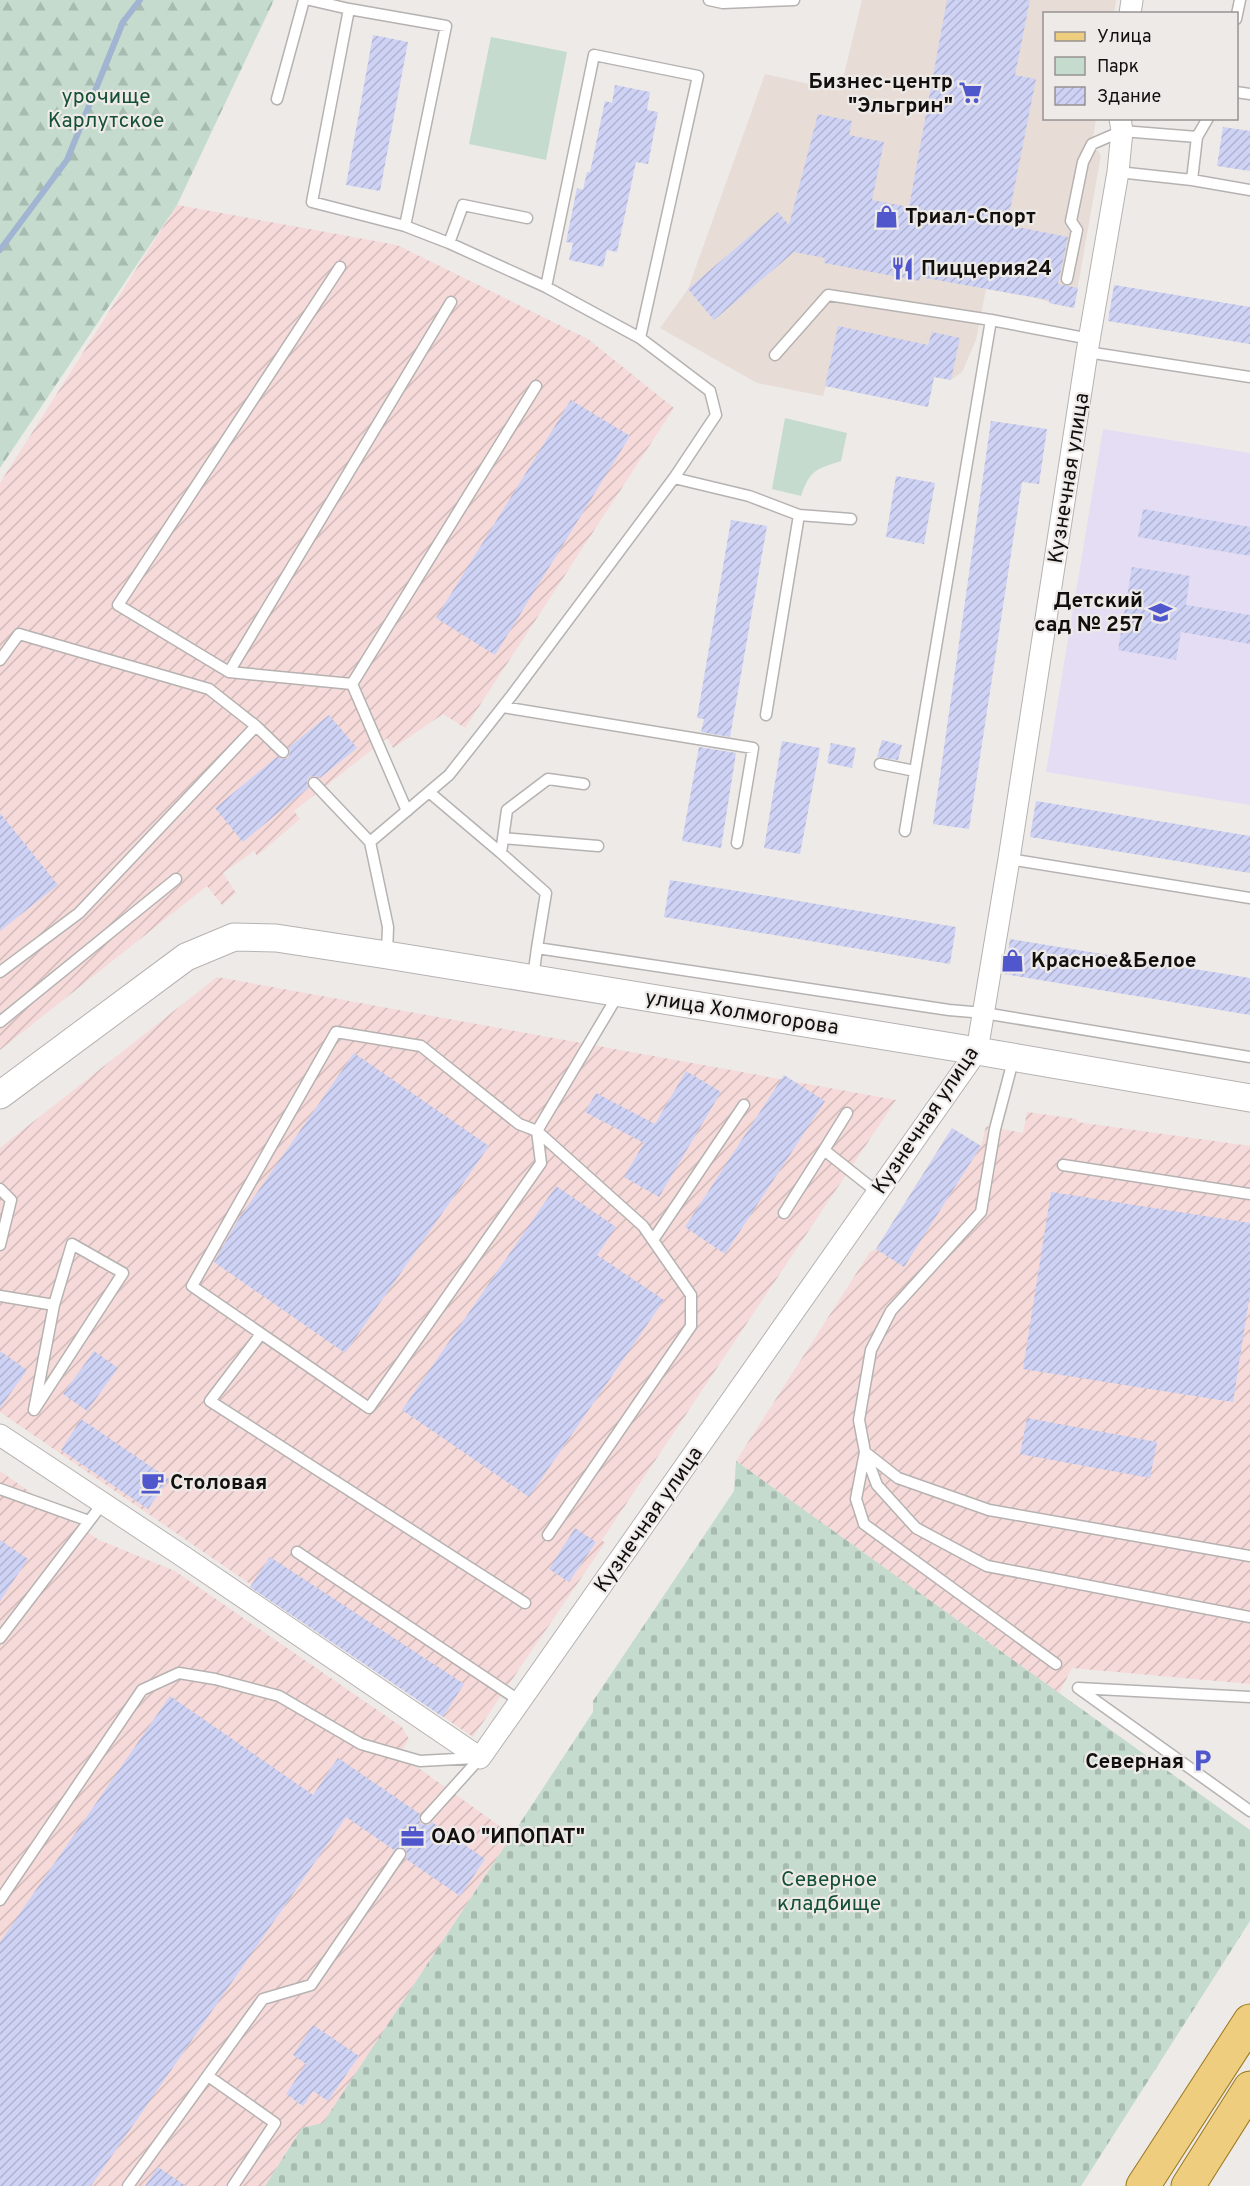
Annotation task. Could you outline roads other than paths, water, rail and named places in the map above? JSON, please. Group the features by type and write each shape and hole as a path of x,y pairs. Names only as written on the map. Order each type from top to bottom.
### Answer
{"main road":[{"path":"1143,2186 1250,2021"},
{"path":"1188,2186 1250,2088"}],"street":[{"name":"Кузнечная улица","path":"480,1758 977,1051 1118,172 1121,125"},
{"name":"улица Холмогорова","path":"0,1095 186,957 234,937 276,938 533,978 1250,1098"},
{"path":"0,1436 480,1758"}],"lane":[{"path":"277,99 304,0"},
{"path":"310,0 446,26 405,226"},
{"path":"708,0 723,3 794,0"},
{"path":"349,9 312,202 405,226 449,243 546,287 640,338 710,391 716,415 675,478 449,775 370,843"},
{"path":"546,287 594,55 698,76 640,338"},
{"path":"1192,180 1197,138 1207,120"},
{"path":"1067,279 1077,230 1071,221 1083,162 1092,144 1121,125 1197,138"},
{"path":"1118,172 1192,180 1250,190"},
{"path":"449,243 463,205 527,218"},
{"path":"340,267 118,605 229,672 352,684"},
{"path":"775,356 828,295 991,320 1089,345 1250,377"},
{"path":"229,672 451,302"},
{"path":"905,831 991,320"},
{"path":"352,684 536,386"},
{"path":"675,478 749,496 799,515 851,519"},
{"path":"766,715 799,515"},
{"path":"0,660 19,634 209,689 256,726 283,752"},
{"path":"352,684 407,811"},
{"path":"503,707 753,748 737,843"},
{"path":"0,972 79,913 256,726"},
{"path":"880,764 915,771"},
{"path":"501,853 507,810 548,779 584,784"},
{"path":"314,783 370,843 388,927 387,955"},
{"path":"429,792 546,893 533,978"},
{"path":"503,838 597,846"},
{"path":"1009,859 1250,898"},
{"path":"0,1022 176,879"},
{"path":"537,948 949,1010 984,1013 1250,1057"},
{"path":"548,1535 691,1326 691,1295 643,1226 537,1131 519,1124 421,1046 336,1032 192,1286 369,1408 541,1163 537,1131 620,992"},
{"path":"1014,1057 995,1129 981,1212 891,1311 871,1350 859,1420 865,1452 878,1485 916,1528 987,1566 1250,1617"},
{"path":"653,1240 744,1105"},
{"path":"784,1213 847,1113"},
{"path":"824,1150 877,1192"},
{"path":"1063,1165 1250,1194"},
{"path":"0,1189 11,1200 0,1245"},
{"path":"72,1244 123,1273 34,1410 36,1398 54,1305 72,1244"},
{"path":"0,1296 54,1305"},
{"path":"261,1334 210,1401 525,1603"},
{"path":"865,1452 898,1478 989,1510 1250,1556"},
{"path":"865,1452 856,1499 864,1524 1056,1664"},
{"path":"0,1490 90,1521"},
{"path":"0,1638 103,1503"},
{"path":"297,1552 520,1701"},
{"path":"0,1900 142,1690 179,1673 215,1679 279,1696 362,1744 420,1761 480,1758"},
{"path":"1250,1697 1078,1688 1250,1811"},
{"path":"426,1818 480,1758"},
{"path":"129,2186 264,1999 311,1985 400,1854"},
{"path":"208,2076 274,2123 233,2186"}],"waterway":[{"path":"0,250 67,160 123,22 140,0"}],"place":[{"name":"Бизнес-центр \"Эльгрин\"","path":"971,93"},
{"name":"Триал-Спорт","path":"887,216"},
{"name":"Пиццерия24","path":"903,268"},
{"name":"Детский сад № 257","path":"1161,612"},
{"name":"Красное&Белое","path":"1013,960"},
{"name":"Столовая","path":"152,1482"},
{"name":"Северная","path":"1202,1761"},
{"name":"ОАО \"ИПОПАТ\"","path":"413,1836"}],"park label":[{"name":"урочище Карлутское","path":"106,108"},
{"name":"Северное кладбище","path":"829,1891"}]}
